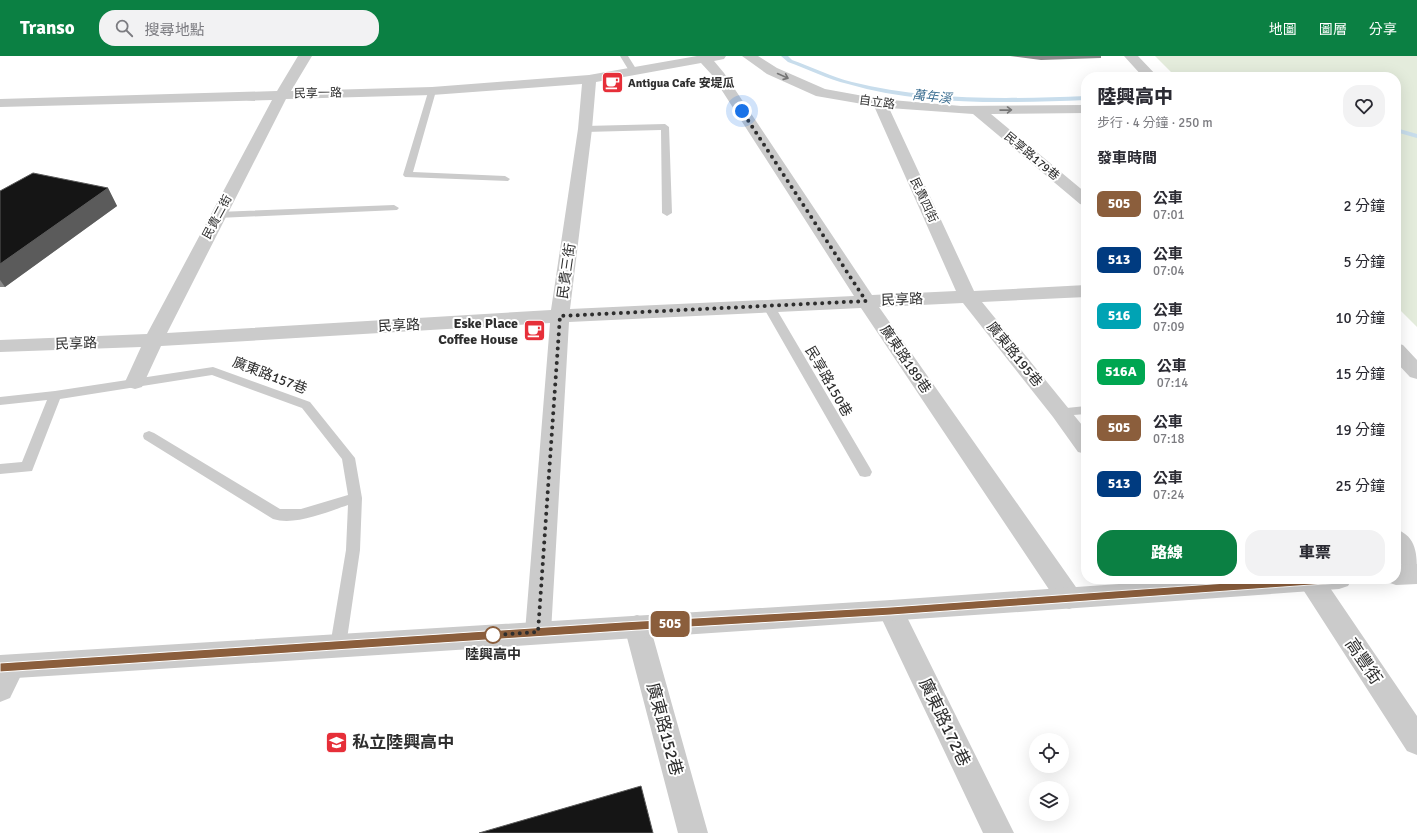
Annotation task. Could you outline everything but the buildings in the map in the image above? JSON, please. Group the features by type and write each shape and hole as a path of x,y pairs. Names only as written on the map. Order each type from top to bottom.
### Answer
{"street":[{"name":"民貴二街","path":"135,382 153,340 281,94 305,56"},
{"name":"自立路","path":"749,56 772,71 821,93 880,103 977,110 1081,109"},
{"path":"1132,56 1146,72"},
{"name":"民享一路","path":"0,103 432,91 589,79 712,57"},
{"name":"廣東路189巷","path":"712,57 717,73 866,301 1069,598"},
{"name":"民貴三街","path":"538,632 560,316 585,129 589,79"},
{"name":"民貴四街","path":"880,103 968,297"},
{"name":"民享路179巷","path":"977,110 1081,197"},
{"name":"民享路","path":"0,346 153,340 768,305 1081,291"},
{"name":"廣東路195巷","path":"968,297 1061,412 1081,439"},
{"path":"1401,355 1417,372"},
{"path":"1401,545 1417,565"},
{"path":"1401,575 1417,574"},
{"path":"4,674 338,646 538,632 891,611 1069,598 1186,584"},
{"name":"高豐街","path":"1313,584 1417,741"},
{"name":"廣東路172巷","path":"891,611 999,833"},
{"name":"廣東路152巷","path":"637,626 693,833"}],"lane":[{"path":"624,56 634,72"},
{"path":"432,91 408,175 505,179"},
{"path":"585,129 665,127 667,213"},
{"path":"218,215 394,208"},
{"name":"民享路150巷","path":"768,305 865,472"},
{"name":"廣東路157巷","path":"0,401 55,395 213,371 306,405 348,458 355,498 353,550 338,646"},
{"path":"0,469 26,467 55,395"},
{"path":"1061,412 1081,410"},
{"path":"149,436 278,514 301,514 355,498"}],"green space":[{"path":"1155,56 1417,56 1417,327 1401,311 1401,72 1171,72"}],"waterway":[{"name":"萬年溪","path":"784,56 790,61 850,83 909,94 997,100 1081,98"},
{"name":"萬年溪","path":"1401,131 1417,136"}],"bus line":[{"name":"505","path":"0,667 338,646 623,626 891,611 1268,584"}],"place":[{"name":"Antigua Cafe 安堤瓜","path":"612,83"},
{"name":"Eske Place Coffee House","path":"534,331"},
{"name":"陸興高中","path":"493,635"},
{"name":"私立陸興高中","path":"337,742"}],"route":[{"path":"493,635 538,632 560,316 866,301 742,111"}]}
